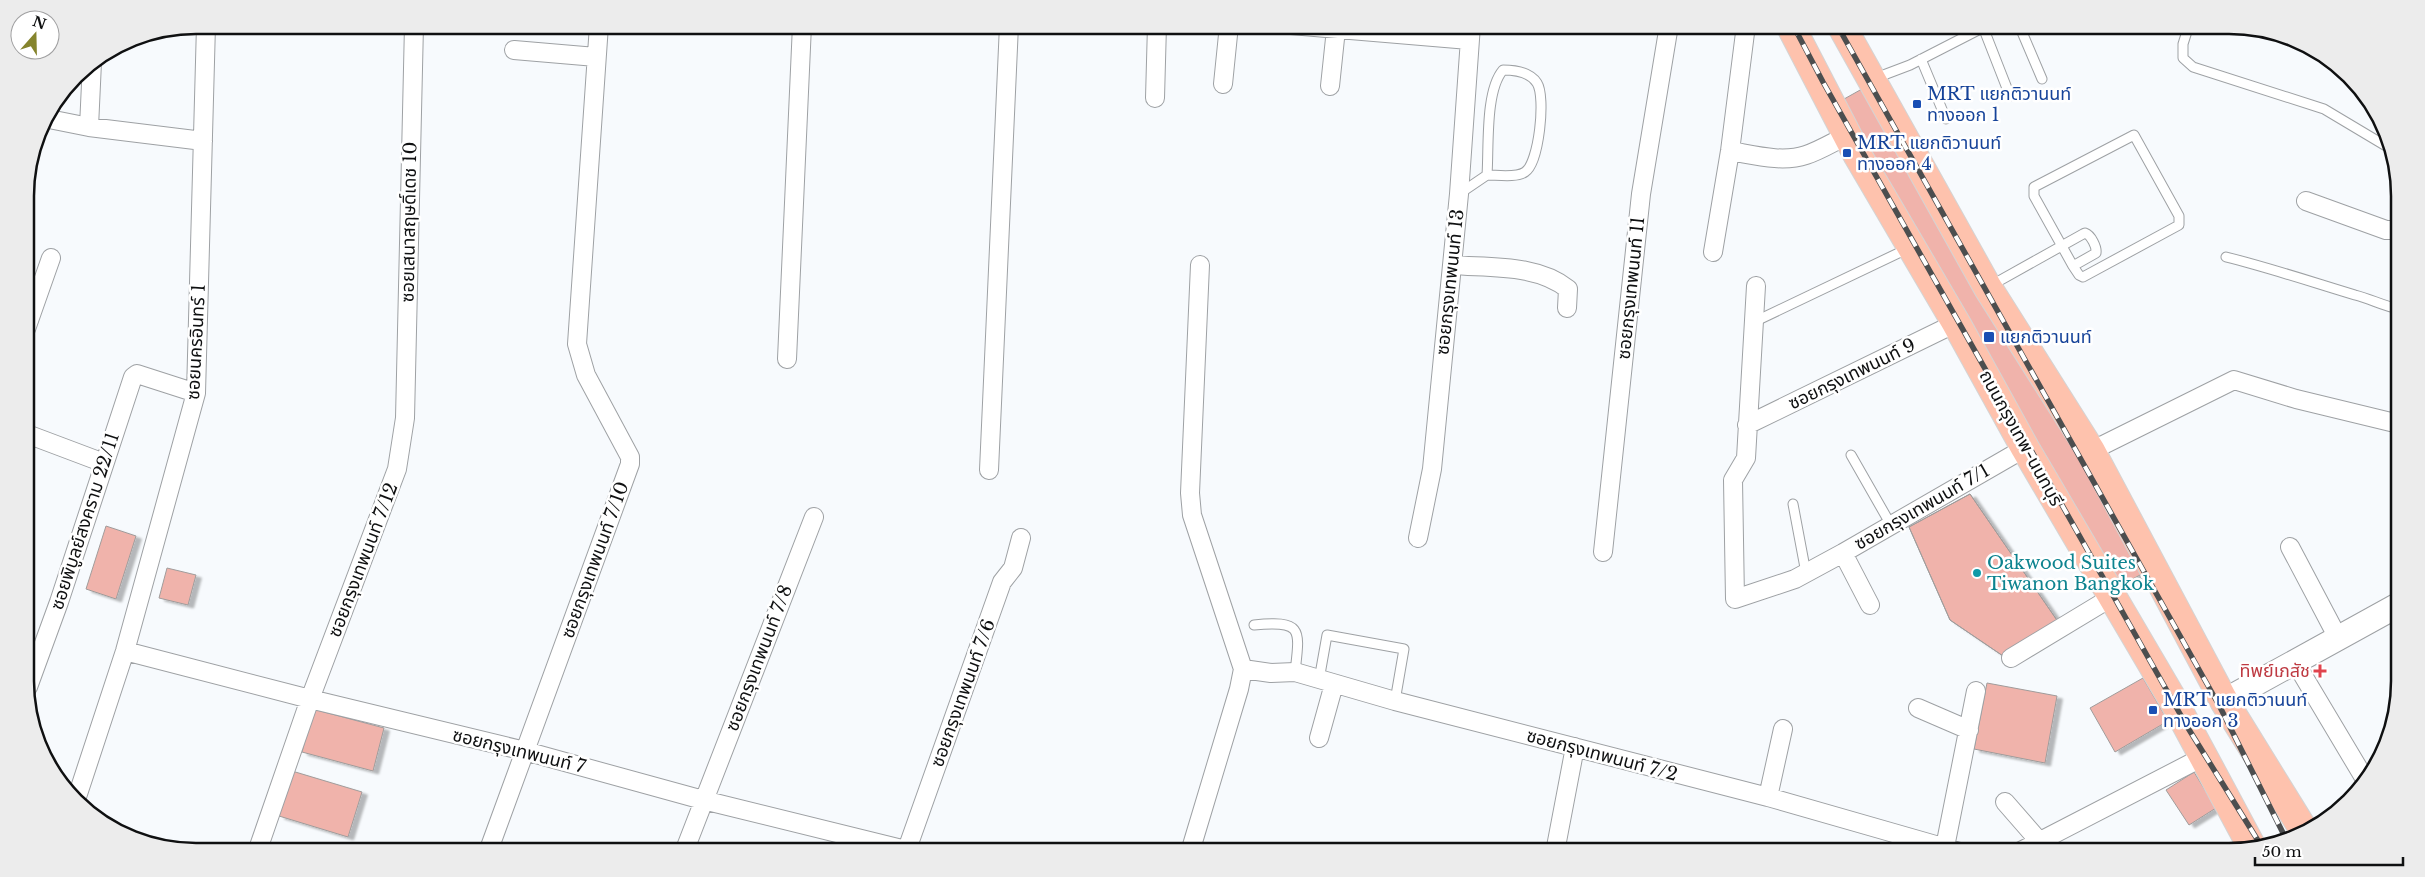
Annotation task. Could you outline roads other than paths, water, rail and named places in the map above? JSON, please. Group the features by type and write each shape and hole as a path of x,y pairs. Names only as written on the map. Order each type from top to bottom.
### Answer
{"main road":[{"name":"ถนนกรุงเทพ-นนทบุรี","path":"1795,34 1858,156 1956,323 2025,448 2173,700 2249,842"},
{"path":"1846,34 1988,288 2091,450 2224,701 2302,827"}],"street":[{"name":"ซอยนครอินทร์ 1","path":"78,792 125,651 196,393 206,34"},
{"name":"ซอยเสนาสฤษดิ์เดช 10","path":"405,418 414,34"},
{"name":"ซอยกรุงเทพนนท์ 7/10","path":"491,843 630,464 630,457 586,374 577,344 598,34"},
{"path":"787,359 802,34"},
{"path":"989,470 1009,34"},
{"path":"1154,98 1157,34"},
{"path":"1223,84 1228,34"},
{"path":"1330,86 1335,34"},
{"name":"ซอยกรุงเทพนนท์ 13","path":"1418,538 1432,469 1459,194 1470,34"},
{"name":"ซอยกรุงเทพนนท์ 11","path":"1603,552 1641,194 1668,34"},
{"path":"1713,252 1730,151 1745,34"},
{"path":"514,50 596,56"},
{"path":"89,126 92,72"},
{"path":"53,120 204,141"},
{"path":"1730,151 1776,158 1792,158 1807,155 1848,135"},
{"path":"2306,201 2386,230 2391,230"},
{"path":"34,306 51,258"},
{"path":"1193,843 1243,669 1192,515 1190,493 1200,265"},
{"path":"1452,265 1528,271 1558,281 1568,289 1567,308"},
{"path":"1756,286 1756,320 1746,458 1734,480 1735,600 1795,579 1843,553"},
{"name":"ซอยกรุงเทพนนท์ 9","path":"1747,425 1956,323"},
{"name":"ซอยพิบูลย์สงคราม 22/11","path":"34,671 59,602 133,377 137,374 196,393"},
{"path":"2091,450 2234,380 2296,399 2391,422"},
{"name":"ซอยกรุงเทพนนท์ 7/12","path":"260,843 310,699 398,469 405,418"},
{"path":"34,437 104,463"},
{"name":"ซอยกรุงเทพนนท์ 7/1","path":"1870,605 1843,553 2025,448"},
{"name":"ซอยกรุงเทพนนท์ 7/8","path":"687,843 814,516"},
{"name":"ซอยกรุงเทพนนท์ 7/6","path":"912,843 1002,582 1013,568 1021,538"},
{"path":"2290,547 2338,638"},
{"path":"2011,658 2112,597"},
{"path":"2224,701 2391,609"},
{"name":"ซอยกรุงเทพนนท์ 7","path":"125,651 310,699 525,751 703,800 877,843"},
{"path":"2295,662 2362,774"},
{"name":"ซอยกรุงเทพนนท์ 7/2","path":"1243,669 1295,672 1395,701 1768,797 1932,843"},
{"path":"1319,738 1326,682"},
{"path":"1954,843 1976,691"},
{"path":"1918,708 1969,730"},
{"path":"1768,797 1783,729"},
{"path":"1557,843 1575,747"},
{"path":"2035,843 2203,757"},
{"path":"2005,802 2039,841"}],"lane":[{"path":"1872,79 1921,59 1970,34"},
{"path":"1989,34 2010,96"},
{"path":"2023,34 2042,79"},
{"path":"2187,34 2183,58 2193,66 2324,109 2382,144"},
{"path":"1921,59 1946,119"},
{"path":"1459,194 1487,175 1523,174 1531,168 1536,154 1542,95 1538,84 1531,76 1517,70 1503,70 1497,77 1492,94 1487,175"},
{"path":"2128,136 2136,137 2179,216 2179,225 2083,277 2079,275 2062,246 2034,196 2034,187 2128,136"},
{"path":"1988,288 2085,233 2096,248 2096,253 2073,266"},
{"path":"1756,320 1911,246"},
{"path":"2226,257 2274,269 2358,295 2384,307 2391,308"},
{"path":"1851,455 1891,525"},
{"path":"1793,504 1806,572"},
{"path":"1254,625 1280,622 1289,624 1296,630 1298,640 1295,672"},
{"path":"1326,682 1327,635 1404,649 1395,701"}],"railway":[{"path":"1798,34 1823,82 2188,728 2258,840"},
{"path":"1842,34 2220,707 2284,834"}],"place":[{"name":"MRT แยกติวานนท์ ทางออก 1","path":"1917,104"},
{"name":"MRT แยกติวานนท์ ทางออก 4","path":"1847,153"},
{"name":"แยกติวานนท์","path":"1989,337"},
{"name":"Oakwood Suites Tiwanon Bangkok","path":"1977,573"},
{"name":"ทิพย์เภสัช","path":"2320,671"},
{"name":"MRT แยกติวานนท์ ทางออก 3","path":"2153,710"}]}
